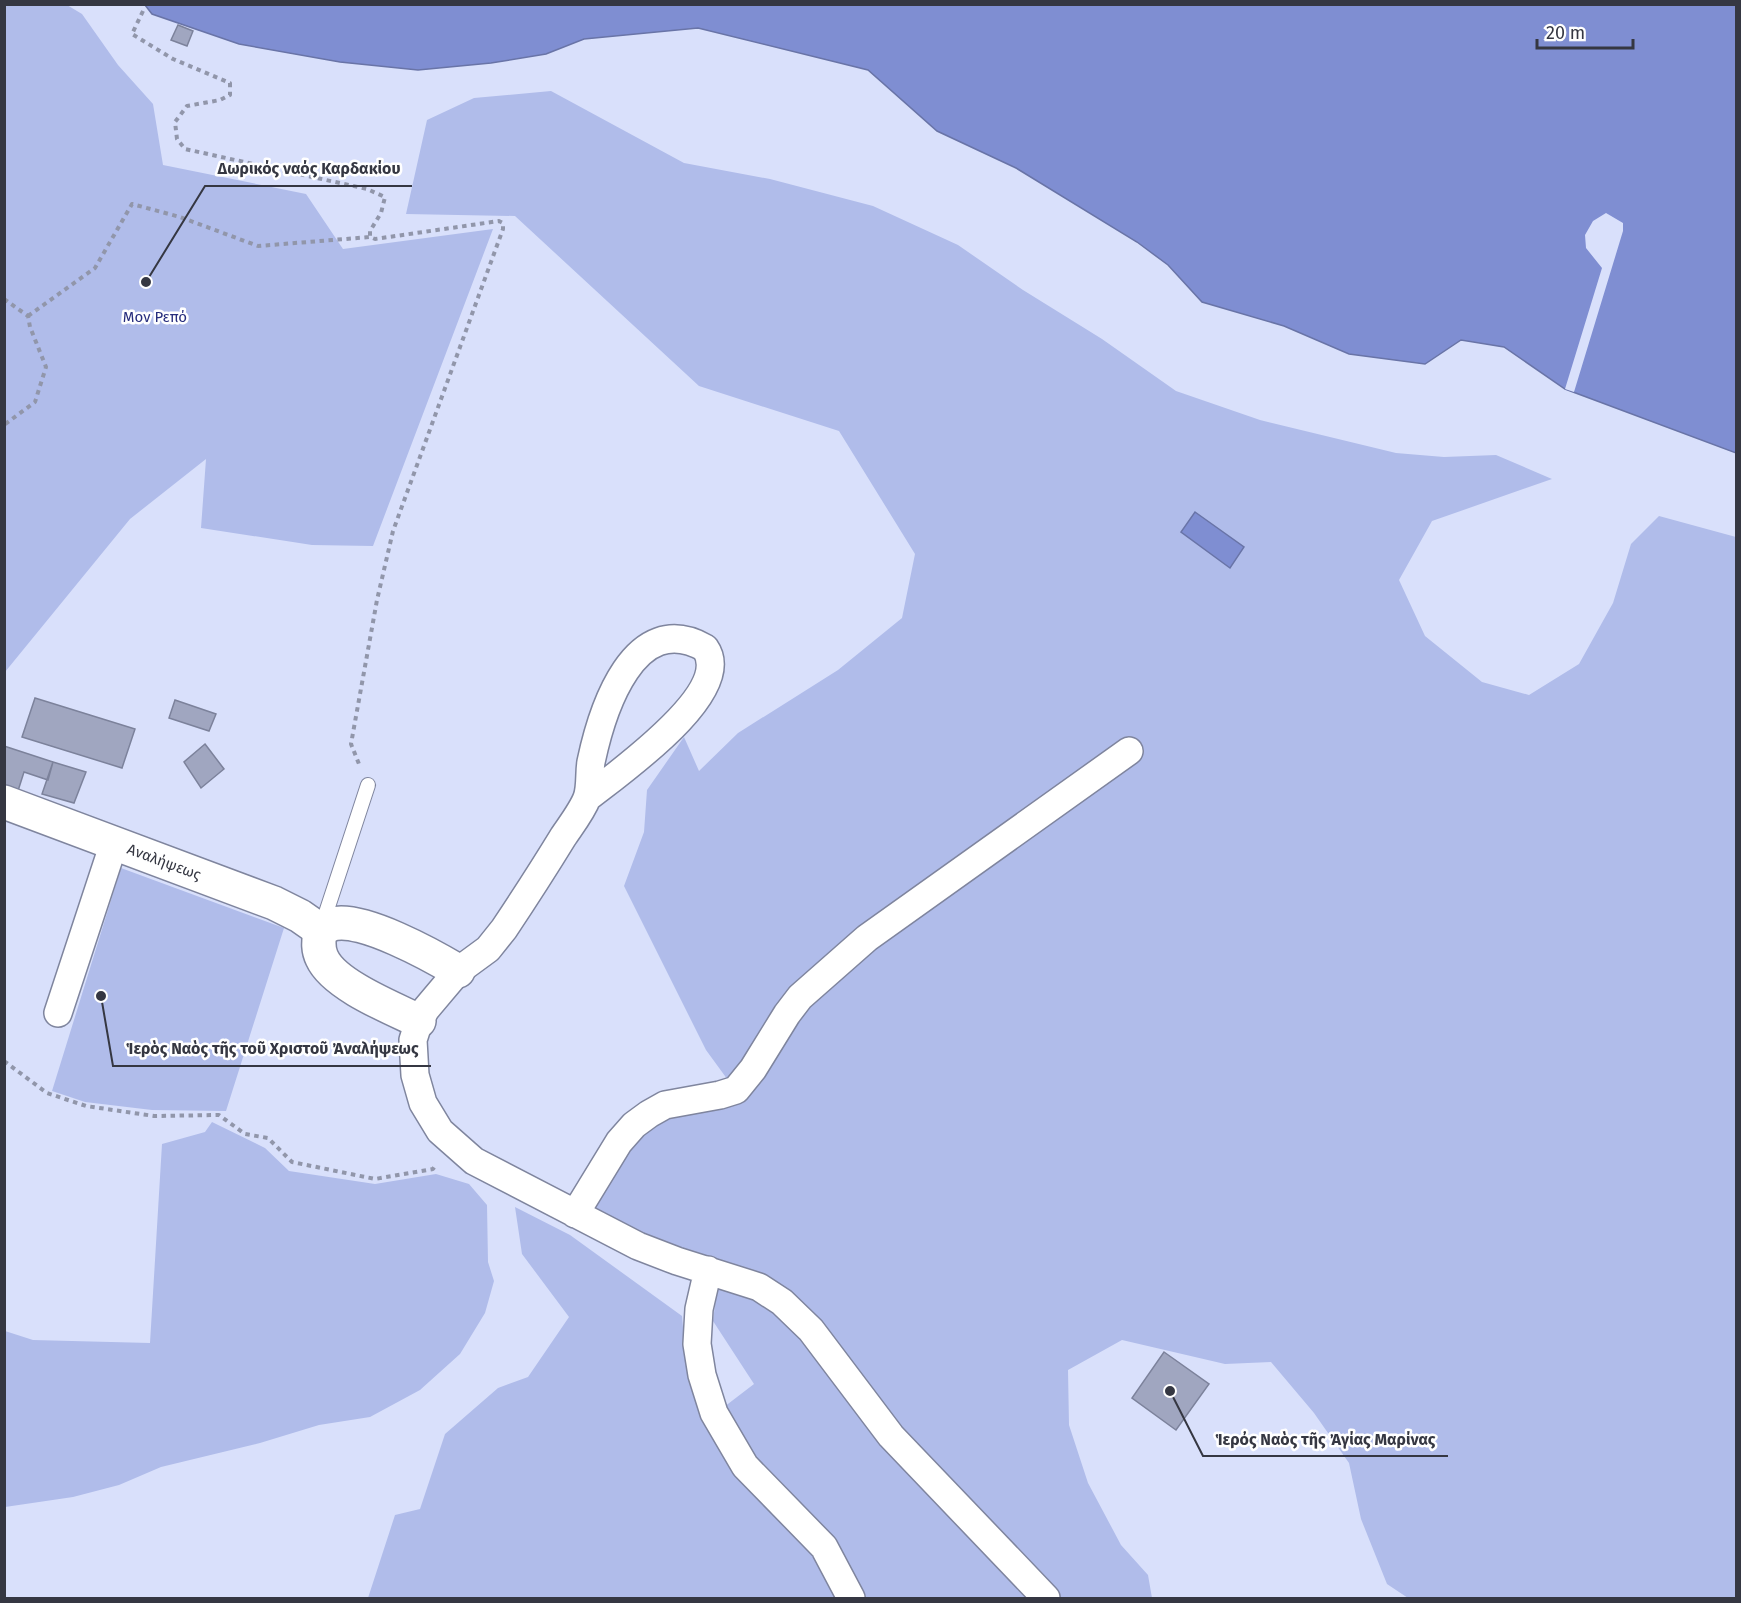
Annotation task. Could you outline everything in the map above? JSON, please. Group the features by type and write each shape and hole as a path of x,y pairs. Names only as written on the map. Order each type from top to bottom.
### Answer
{"street":[{"path":"587,798 591,763 602,720 613,695 638,654 657,641 671,639 681,639 705,648 711,658 709,671 699,696 691,708 665,734 587,798 504,929 488,948 458,971 426,1010 413,1040 415,1075 423,1103 440,1131 474,1161 638,1246 759,1287 782,1302 811,1330 891,1436 1046,1599"},
{"path":"575,1214 619,1142 634,1125 665,1105 736,1090 753,1069 787,1014 801,997 867,938 1130,751"},
{"name":"Αναλήψεως","path":"4,802 274,903 300,916 320,930"},
{"path":"58,1013 114,843"},
{"path":"419,1022 365,995 339,978 322,960 318,945 320,930 334,924 351,924 407,944 458,971"},
{"path":"708,1270 699,1309 697,1344 702,1375 714,1413 745,1466 824,1546 851,1599"}],"lane":[{"path":"320,930 368,785"}],"path":[{"path":"143,11 132,34 173,59 230,82 230,95 220,100 187,106 175,122 177,139 185,149 366,189 385,197 381,213 369,237"},
{"path":"28,316 95,268 132,204 180,217 258,246 369,237 375,239 499,221 503,223 393,531 377,600 351,744 368,785"},
{"path":"4,299 28,316 46,367 35,402 4,425"},
{"path":"4,1060 47,1093 86,1106 154,1116 219,1115 245,1134 268,1138 292,1162 375,1179 433,1169 451,1143"}],"green space":[{"name":"Μον Ρεπό","path":"5,4 67,5 82,14 118,65 153,104 163,165 306,194 343,249 493,229 373,546 312,545 201,528 206,459 130,519 5,672"},
{"path":"551,91 684,163 770,179 873,206 958,245 1023,290 1102,339 1176,391 1260,420 1396,453 1444,457 1496,455 1552,479 1432,521 1399,580 1425,636 1482,682 1529,695 1579,664 1613,603 1631,544 1659,516 1736,537 1736,1598 1408,1598 1387,1584 1361,1519 1349,1463 1314,1413 1271,1362 1225,1364 1122,1340 1068,1370 1069,1425 1088,1483 1121,1545 1148,1575 1152,1598 368,1598 395,1515 420,1509 445,1434 498,1388 528,1377 569,1317 522,1254 515,1207 570,1235 682,1316 685,1349 707,1420 754,1384 713,1321 720,1266 591,1213 623,1154 633,1141 658,1118 679,1108 741,1098 706,1050 624,886 644,832 647,790 684,737 699,771 738,733 838,670 902,618 915,554 839,431 699,386 515,216 406,214 427,120 474,98"},
{"path":"121,868 284,928 226,1111 152,1110 85,1102 52,1091"},
{"path":"212,1122 265,1148 289,1171 375,1184 436,1174 469,1184 487,1205 488,1262 494,1281 485,1313 460,1354 420,1390 370,1417 319,1425 260,1443 161,1467 119,1485 73,1497 5,1507 5,1331 33,1340 150,1343 162,1144 205,1132"}],"shaded area":[{"path":"145,5 1736,5 1736,453 1565,389 1504,347 1461,340 1425,364 1349,354 1284,326 1202,302 1168,265 1137,242 1016,168 937,131 868,70 698,28 584,39 546,54 491,63 418,70 340,62 239,44 152,14"},
{"path":"1195,512 1244,547 1230,568 1181,532"}],"pier":[{"path":"1606,213 1623,223 1623,231 1574,392 1565,389 1602,268 1586,248 1585,235 1593,221"}],"building":[{"path":"178,25 193,31 187,46 171,40"},
{"path":"35,698 135,729 122,768 22,737"},
{"path":"175,700 216,714 209,731 169,718"},
{"path":"205,744 224,769 201,788 184,762"},
{"path":"4,746 53,762 48,780 24,772 17,794 4,789"},
{"path":"53,762 86,772 74,803 42,794"},
{"path":"1164,1352 1209,1384 1176,1430 1132,1398"}],"place":[{"name":"Δωρικός ναός Καρδακίου","path":"146,282"},
{"name":"Ἱερὸς Ναὸς τῆς τοῦ Χριστοῦ Ἀναλήψεως","path":"101,996"},
{"name":"Ἱερὀς Ναὸς τῆς Ἀγίας Μαρίνας","path":"1170,1391"}]}
